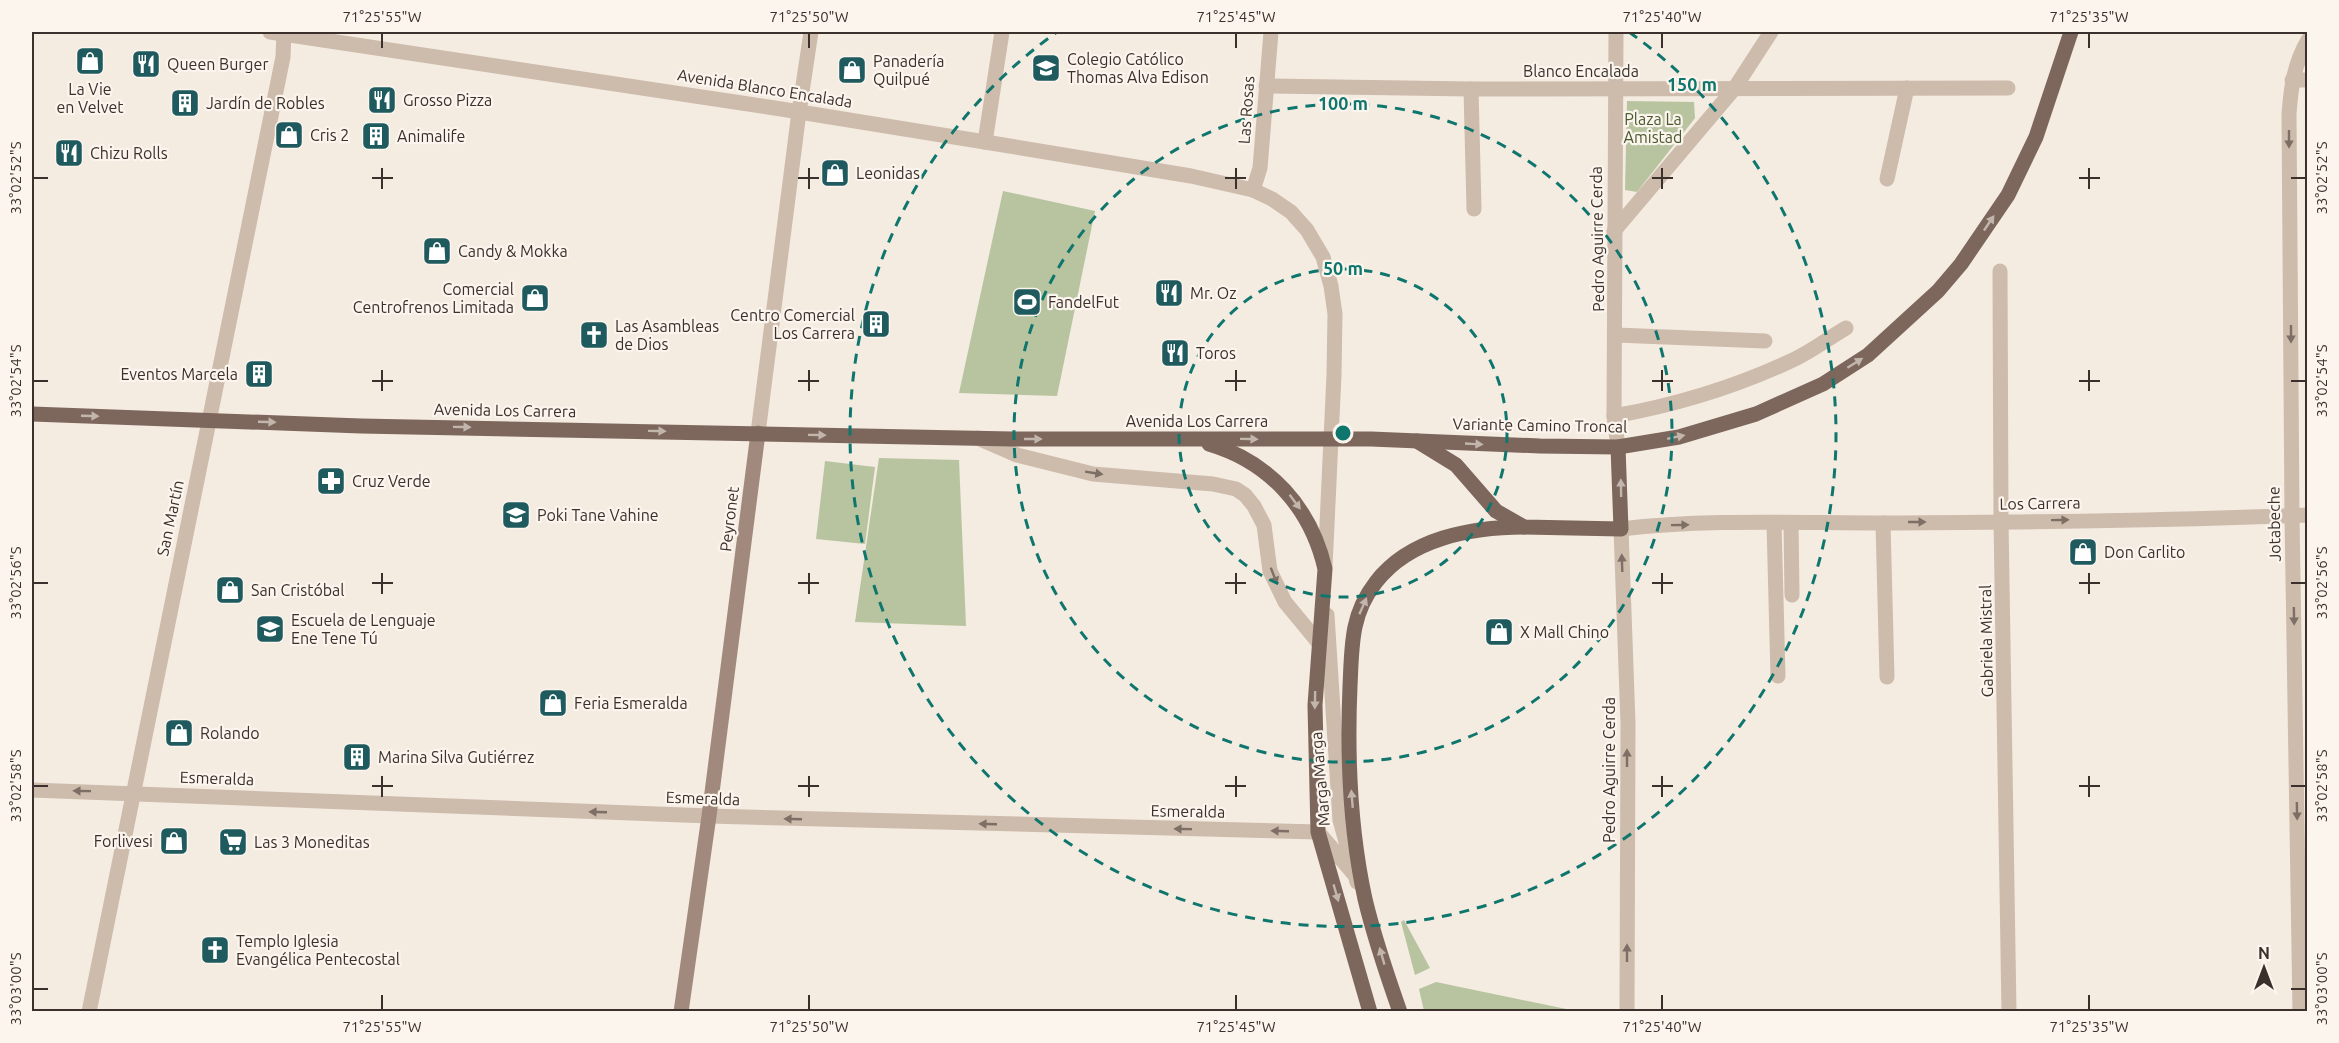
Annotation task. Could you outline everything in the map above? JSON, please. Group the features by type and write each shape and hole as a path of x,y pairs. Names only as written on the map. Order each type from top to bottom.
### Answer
{"main road":[{"name":"Variante Camino Troncal","path":"1416,441 1618,447 1679,437 1756,414 1823,384 1868,355 1920,308 1961,264 2008,195 2036,137 2071,32"},
{"name":"Avenida Los Carrera","path":"32,414 978,438 1416,441"},
{"name":"Peyronet","path":"681,1011 709,816 758,433"},
{"path":"1173,439 1203,442 1223,448 1260,468 1277,481 1297,504 1313,531 1325,569"},
{"path":"1416,441 1456,465 1496,511 1524,527"},
{"path":"1365,899 1355,835 1349,751 1351,669 1355,627 1360,611 1376,582 1398,561 1417,550 1438,540 1481,529 1524,527 1621,529 1618,447"},
{"name":"Marga Marga","path":"1325,569 1315,705 1318,832 1370,1011"},
{"name":"Marga Marga","path":"1365,899 1400,1011"}],"street":[{"name":"Avenida Blanco Encalada","path":"280,32 985,142 1191,176 1253,190"},
{"name":"San Martín","path":"89,1011 283,57 280,32"},
{"name":"Peyronet","path":"758,433 811,32"},
{"path":"985,142 1002,32"},
{"name":"Las Rosas","path":"1253,190 1260,168 1271,32"},
{"name":"Pedro Aguirre Cerda","path":"1616,32 1614,416 1618,447"},
{"path":"1614,231 1734,89 1772,32"},
{"name":"Jotabeche","path":"2300,1011 2292,516 2289,114 2300,80 2298,56 2307,40"},
{"name":"Blanco Encalada","path":"1266,86 1471,89 2008,88"},
{"path":"1887,178 1907,88"},
{"path":"1471,89 1474,209"},
{"name":"Marga Marga","path":"1253,190 1272,199 1307,230 1323,257 1331,286 1335,314 1334,375 1325,569 1330,685 1340,819 1353,874 1365,899"},
{"name":"Gabriela Mistral","path":"2000,271 2001,522 2009,1011"},
{"name":"Variante Camino Troncal","path":"1614,416 1654,409 1754,377 1797,358 1846,328"},
{"path":"1616,335 1765,341"},
{"name":"Avenida Los Carrera","path":"978,438 1017,455 1093,474 1213,484 1236,489 1245,495 1254,506 1264,525 1270,571 1285,602 1318,642"},
{"name":"Los Carrera","path":"1621,529 1644,526 1774,523 2001,522 2307,515"},
{"path":"1774,523 1778,676"},
{"path":"1791,523 1792,595"},
{"path":"1882,523 1887,677"},
{"name":"Pedro Aguirre Cerda","path":"1621,529 1628,723 1627,1011"},
{"name":"Esmeralda","path":"32,790 132,792 709,816 1318,832"},
{"path":"1318,832 1353,874"}],"green space":[{"name":"Plaza La Amistad","path":"1627,101 1694,102 1695,118 1637,192 1625,190"},
{"name":"FandelFut","path":"1003,191 1095,211 1057,396 959,393"},
{"path":"879,458 959,460 966,626 855,622"},
{"path":"825,461 875,467 865,544 816,539"},
{"path":"1404,920 1430,968 1415,975 1401,922"},
{"path":"1436,982 1576,1011 1424,1011 1419,989"}],"place":[{"name":"La Vie en Velvet","path":"90,61"},
{"name":"Queen Burger","path":"146,64"},
{"name":"Colegio Católico Thomas Alva Edison","path":"1046,68"},
{"name":"Panadería Quilpué","path":"852,70"},
{"name":"Grosso Pizza","path":"382,100"},
{"name":"Jardín de Robles","path":"185,103"},
{"name":"Cris 2","path":"289,135"},
{"name":"Animalife","path":"376,136"},
{"name":"Chizu Rolls","path":"69,153"},
{"name":"Leonidas","path":"835,173"},
{"name":"Candy & Mokka","path":"437,251"},
{"name":"Mr. Oz","path":"1169,293"},
{"name":"Comercial Centrofrenos Limitada","path":"535,298"},
{"name":"FandelFut","path":"1027,302"},
{"name":"Centro Comercial Los Carrera","path":"876,324"},
{"name":"Las Asambleas de Dios","path":"594,335"},
{"name":"Toros","path":"1175,353"},
{"name":"Eventos Marcela","path":"259,374"},
{"name":"Cruz Verde","path":"331,481"},
{"name":"Poki Tane Vahine","path":"516,515"},
{"name":"Don Carlito","path":"2083,552"},
{"name":"San Cristóbal","path":"230,590"},
{"name":"Escuela de Lenguaje Ene Tene Tú","path":"270,629"},
{"name":"X Mall Chino","path":"1499,632"},
{"name":"Feria Esmeralda","path":"553,703"},
{"name":"Rolando","path":"179,733"},
{"name":"Marina Silva Gutiérrez","path":"357,757"},
{"name":"Forlivesi","path":"174,841"},
{"name":"Las 3 Moneditas","path":"233,842"},
{"name":"Templo Iglesia Evangélica Pentecostal","path":"215,950"}]}
